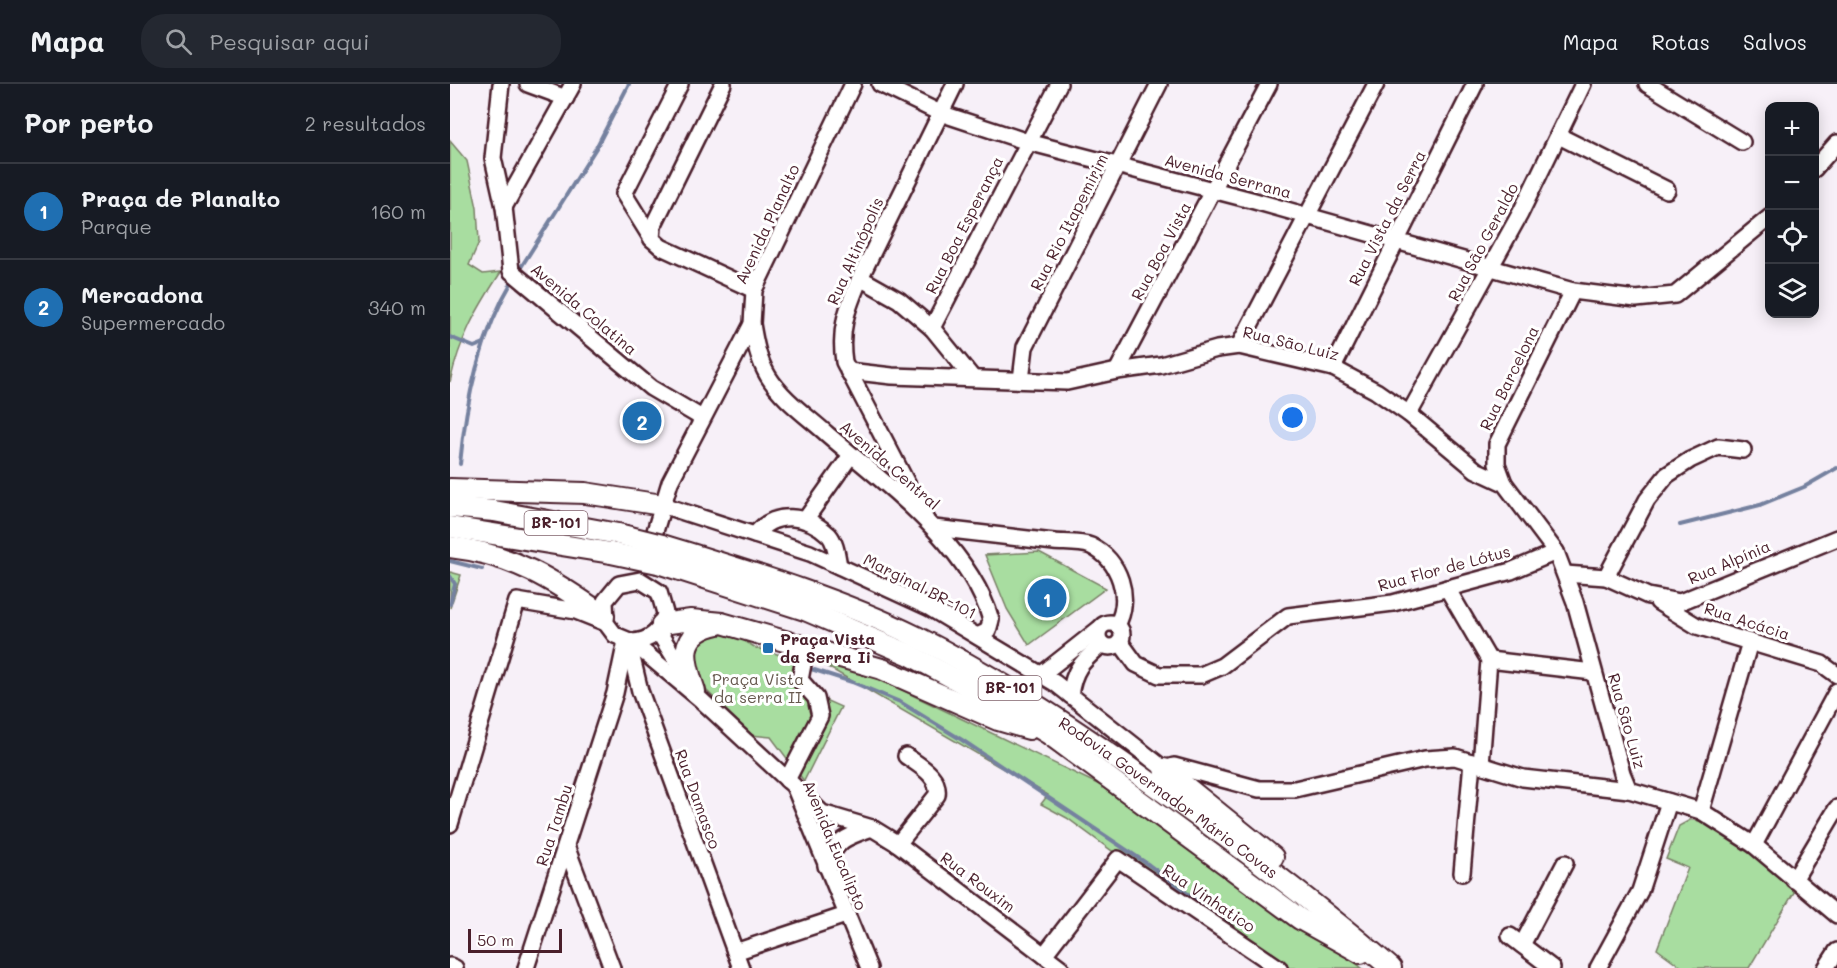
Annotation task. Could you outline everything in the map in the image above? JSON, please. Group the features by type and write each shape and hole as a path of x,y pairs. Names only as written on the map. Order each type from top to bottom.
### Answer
{"main road":[{"path":"450,489 585,493 662,505"},
{"name":"Rodovia Governador Mário Covas","path":"450,507 494,511 823,599 915,636 990,676 1062,720 1318,904 1391,968"},
{"name":"Rodovia Governador Mário Covas","path":"450,526 488,532 615,543"},
{"path":"450,547 484,551 558,583 605,620"},
{"name":"Rodovia Governador Mário Covas","path":"660,554 804,610 908,654 1016,713 1049,734 1300,920 1391,968"},
{"path":"660,628 691,621 722,623 882,669 998,720 1049,734"},
{"path":"698,695 684,661 686,647 694,635 705,627 722,623"},
{"path":"1164,770 1270,854 1318,904"}],"street":[{"name":"Avenida Colatina","path":"501,84 493,158 504,207 511,271 651,388 702,418"},
{"path":"504,207 570,91 528,84"},
{"path":"680,84 624,194 652,239 661,247 754,290"},
{"path":"652,239 653,226 723,84"},
{"name":"Avenida Planalto","path":"640,580 670,482 752,324 754,290 854,84"},
{"name":"Avenida Serrana","path":"880,84 940,113 1028,142 1308,216 1573,291 1636,299 1675,295 1765,221"},
{"name":"Rua Altinópolis","path":"930,524 844,362 841,335 848,306 860,278 955,84"},
{"name":"Rua Boa Esperança","path":"932,328 1059,84"},
{"name":"Rua Rio Itapemirim","path":"1021,380 1025,347 1159,84"},
{"name":"Rua Boa Vista","path":"1117,371 1269,84"},
{"path":"1239,346 1376,84"},
{"name":"Rua Vista da Serra","path":"1333,368 1475,84"},
{"name":"Rua São Geraldo","path":"1409,414 1490,268 1559,136 1583,84"},
{"path":"1647,84 1742,142"},
{"path":"1559,136 1667,190"},
{"path":"1819,164 1837,143"},
{"path":"860,278 899,300 932,328 971,376"},
{"name":"Rua Barcelona","path":"1504,483 1497,464 1497,444 1573,291"},
{"name":"Avenida Central","path":"752,324 757,353 769,377 790,402 930,524 976,586 992,620 988,631 977,636"},
{"name":"Rua São Luiz","path":"849,371 892,376 971,376 1067,382 1117,371 1161,366 1239,346 1333,368 1409,414 1476,470 1504,483 1556,552 1565,574 1629,790"},
{"path":"736,358 746,359 769,377"},
{"path":"1606,577 1647,500 1667,476 1690,460 1718,447 1743,450"},
{"path":"805,520 852,455"},
{"path":"880,480 889,481 895,478 900,469"},
{"name":"Marginal BR-101","path":"662,505 810,553 930,608 1042,675 1164,770"},
{"path":"755,535 764,524 782,517 805,520 829,536 835,545 839,566"},
{"path":"930,524 1090,546 1113,565 1122,584 1125,600 1123,614 1117,625"},
{"name":"Rua Alpínia","path":"1565,574 1606,577 1648,596 1680,603 1837,538"},
{"name":"Rua Flor de Lótus","path":"1120,642 1136,664 1159,675 1201,675 1222,666 1288,616 1393,603 1511,571 1556,552"},
{"path":"640,580 654,586 663,598 665,613 660,628 643,640 629,641 615,635 605,620 605,601 613,589 625,581 640,580"},
{"path":"1447,588 1489,660 1461,873"},
{"name":"Rua Acácia","path":"1648,596 1697,626 1822,664 1837,675"},
{"path":"450,824 517,601 576,611 605,620"},
{"path":"1070,695 1073,674 1101,637 1109,622 1117,625 1123,636 1120,642 1109,647 1101,637"},
{"name":"Avenida Eucalipto","path":"660,628 698,695"},
{"path":"1042,675 1101,637"},
{"name":"Avenida Eucalipto","path":"629,641 698,695 791,783 869,968"},
{"name":"Rua Damasco","path":"629,641 640,691 741,968"},
{"name":"Rua Tambu","path":"526,968 615,693 629,641"},
{"path":"1701,811 1750,642"},
{"path":"791,783 820,716 816,698 800,680 806,648"},
{"path":"1489,660 1593,672"},
{"path":"615,693 623,686 640,691 647,671 662,668"},
{"path":"1754,845 1837,691"},
{"path":"898,844 937,795 938,787 933,777 906,756"},
{"path":"1164,770 1174,766 1259,789 1295,789 1425,759 1455,758 1523,778 1629,790 1701,811 1754,845 1794,880 1835,909"},
{"name":"Rua Rouxim","path":"791,783 822,813 872,828 898,844 1061,968"},
{"path":"1598,968 1640,891 1669,802"},
{"path":"1794,880 1837,808"},
{"path":"826,866 834,847 847,837 872,828"},
{"path":"566,846 612,968"},
{"name":"Rua Vinhatico","path":"1044,955 1118,859 1273,966"},
{"path":"1552,968 1516,940 1565,863"},
{"path":"555,879 577,878"},
{"path":"735,952 846,915"},
{"path":"1826,968 1837,951"},
{"path":"450,966 455,968"}],"green space":[{"path":"450,141 467,161 477,208 479,242 469,265 483,274 501,272 470,325 450,382"},
{"path":"1039,552 1106,588 1029,645 1007,609 985,555"},
{"path":"450,572 461,575 450,608"},
{"name":"Praça Vista da serra II","path":"730,632 756,648 802,661 796,687 841,707 804,781 771,737 751,735 706,690 693,668 696,651 702,640"},
{"path":"833,657 1162,815 1362,968 1271,968 1067,818 1041,804 1048,795 826,666"},
{"path":"1690,820 1702,822 1730,837 1796,889 1749,968 1683,968 1657,949 1688,868 1666,859 1679,826"}],"waterway":[{"path":"518,272 596,148 629,84"},
{"path":"460,464 466,416 476,368 492,322 514,278"},
{"path":"450,337 474,347 484,343"},
{"path":"1680,525 1760,505 1804,487 1837,468"},
{"path":"450,561 482,569"},
{"path":"450,576 455,584 450,604"},
{"path":"808,668 852,682 900,702 962,740 1149,865 1256,944"}],"place":[{"name":"Mercadona","path":"642,421"},
{"name":"Praça de Planalto","path":"1047,598"},
{"name":"Praça Vista da Serra Ii","path":"768,648"}]}
